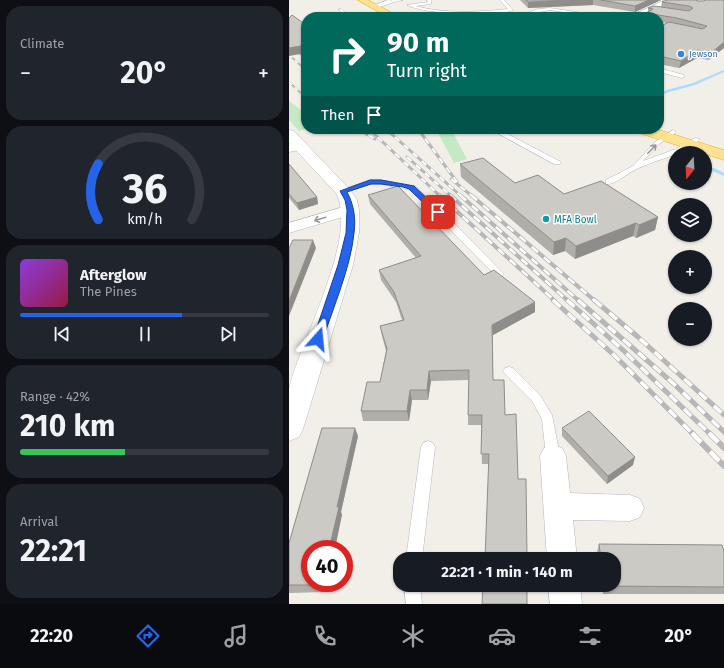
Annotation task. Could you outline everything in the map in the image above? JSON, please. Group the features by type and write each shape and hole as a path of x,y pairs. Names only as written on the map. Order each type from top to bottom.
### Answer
{"highway":[{"path":"363,0 384,12"},
{"path":"352,1 373,12"},
{"path":"666,132 724,155"},
{"path":"693,142 724,148"}],"street":[{"path":"374,7 397,0"},
{"path":"649,12 655,10 671,0"},
{"path":"289,429 343,265 350,233 350,210 348,200 343,191 293,143"},
{"path":"289,228 350,210"},
{"path":"553,456 561,552"},
{"path":"557,506 630,508"},
{"path":"564,592 565,604"}],"lane":[{"path":"429,0 430,3 409,5 437,12"},
{"path":"491,12 511,10 502,0"},
{"path":"533,12 550,9 570,12"},
{"path":"664,71 682,76"},
{"path":"633,168 666,132"},
{"path":"503,134 557,162"},
{"path":"609,182 633,168 693,142"},
{"path":"343,191 370,182 381,182 412,188 428,202 499,274"},
{"path":"509,371 536,398 548,419 553,456"},
{"path":"415,552 428,447"},
{"path":"412,592 414,604"}],"green space":[{"path":"289,101 301,110 301,130 299,131 289,120"},
{"path":"439,134 454,134 467,159 454,163"}],"building":[{"path":"526,0 570,0 528,2"},
{"path":"601,0 649,0 635,6"},
{"path":"667,0 724,0 724,42 711,53 698,50 681,61 664,57 664,24 669,22 703,29 707,26 664,16 664,12 648,12 653,9 648,8 654,6 689,11 693,8 689,6 662,2"},
{"path":"292,15 301,21 301,46 289,48 289,18"},
{"path":"483,158 515,183 538,175 564,194 601,181 658,217 639,225 636,223 576,246 566,238 554,242 460,164"},
{"path":"289,164 317,197 297,203 289,194"},
{"path":"398,186 484,275 494,270 535,302 492,325 493,380 504,380 505,415 516,414 518,479 526,479 527,552 485,552 489,454 481,454 482,415 468,415 469,370 429,371 427,390 410,390 407,411 361,411 367,382 380,382 387,349 380,326 404,320 394,292 379,270 421,256 368,195"},
{"path":"293,240 313,240 289,301 289,248"},
{"path":"589,411 635,457 608,476 562,428"},
{"path":"322,428 355,428 331,540 301,540 301,585 289,585 289,543"},
{"path":"599,544 722,545 724,551 724,587 621,586 621,552 600,552"},
{"path":"483,592 527,592 527,604 482,604"}],"waterway":[{"path":"664,93 694,84 724,71"},
{"path":"712,169 724,175"}],"railway":[{"path":"289,44 301,55"},
{"path":"289,55 301,66"},
{"path":"289,82 301,93"},
{"path":"366,134 375,139"},
{"path":"374,134 440,196"},
{"path":"392,134 461,196"},
{"path":"422,134 457,182"},
{"path":"407,157 451,196"},
{"path":"451,179 472,196"},
{"path":"439,195 555,301"},
{"path":"450,195 568,301"},
{"path":"460,195 579,301"},
{"path":"471,195 595,301"},
{"path":"553,300 615,356 692,433"},
{"path":"567,300 624,351 710,434"},
{"path":"578,300 674,384 724,432"},
{"path":"594,300 638,337 724,415"},
{"path":"692,433 724,466"},
{"path":"710,434 724,448"}],"place":[{"name":"Jewson","path":"681,54"},
{"name":"MFA Bowl","path":"546,219"}],"route":[{"path":"318,339 343,265 350,233 350,210 348,200 343,191 370,182 404,185 412,188 438,212"}]}
